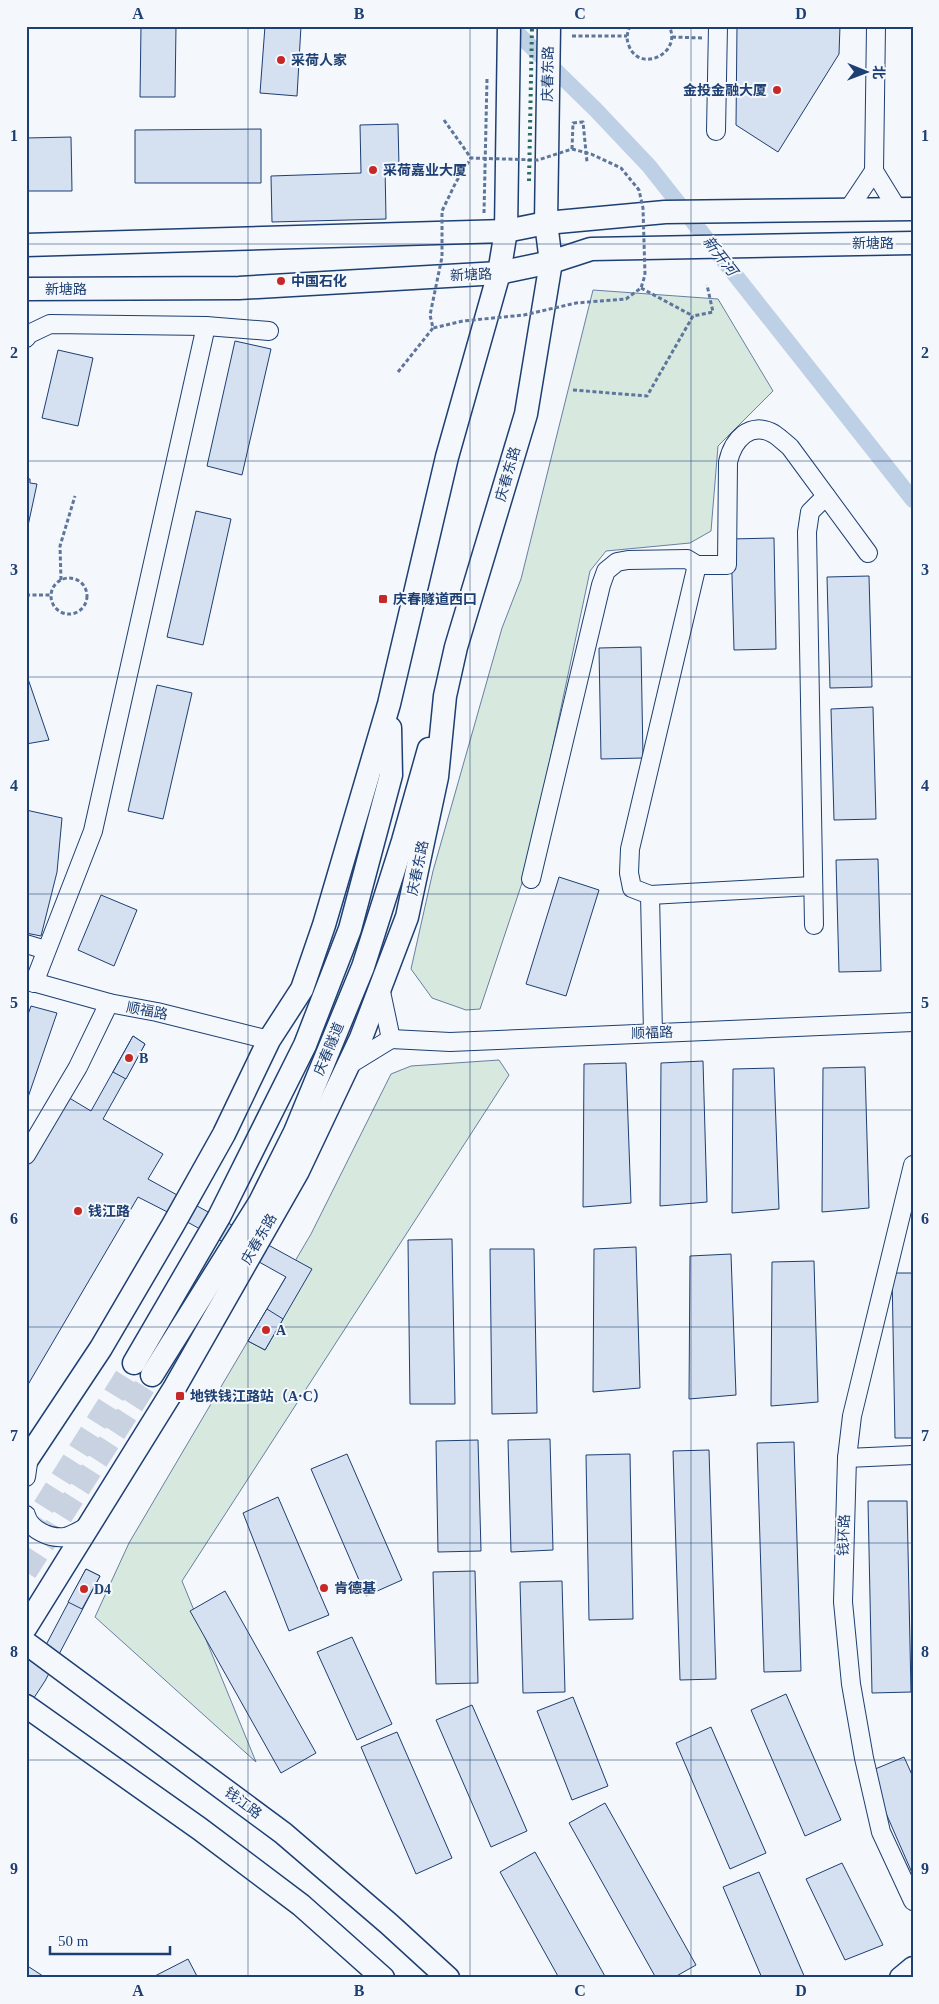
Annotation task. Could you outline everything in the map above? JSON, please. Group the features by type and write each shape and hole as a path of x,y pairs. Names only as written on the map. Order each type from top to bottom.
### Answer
{"main road":[{"name":"庆春东路","path":"26,1627 175,1387 298,1171 360,1038 407,917 438,777 445,696 456,648 526,414 551,262 546,223 549,29"},
{"path":"27,1465 101,1348 224,1134 269,1040 302,988 324,925 389,704 446,457 499,273 495,231 509,33"},
{"path":"26,245 495,231 546,223 665,212 905,210"},
{"name":"新塘路","path":"26,289 239,288 499,273 551,262 591,249 913,243"},
{"name":"庆春隧道","path":"389,704 391,775 350,929 309,1037 143,1369 260,1202 294,1132 363,967 403,841 445,696"},
{"name":"钱江路","path":"26,1643 283,1833 389,1924 448,1978"},
{"path":"26,1706 200,1829 300,1905 383,1978"},
{"path":"901,1978 913,1968"}],"street":[{"path":"848,210 874,171 876,26"},
{"path":"712,32 716,131"},
{"path":"874,171 905,210"},
{"path":"26,338 29,334 50,324 206,326 269,331"},
{"path":"30,982 46,950 93,830 206,326"},
{"path":"531,880 601,585 606,571 617,562 628,560 687,559 697,566 727,565 728,462 732,447 744,434 756,429 773,434 790,447 868,553"},
{"path":"814,925 807,532 810,512 826,496"},
{"path":"697,566 630,849 629,872 632,888 650,895 813,886"},
{"path":"650,895 653,1033"},
{"path":"26,944 46,950"},
{"name":"顺福路","path":"30,982 109,1003 157,1012 269,1040"},
{"path":"347,1066 391,1040 380,987"},
{"path":"26,1155 78,1067 109,1003"},
{"name":"顺福路","path":"391,1040 450,1042 913,1022"},
{"name":"钱环路","path":"913,1165 852,1416 847,1458 843,1539 843,1602 851,1684 864,1758 881,1832 913,1901"},
{"path":"847,1458 913,1455"},
{"path":"26,1515 28,1522 36,1530 50,1535 65,1537 91,1524"}],"path":[{"path":"630,26 627,36 628,44 636,55 649,60 662,56 671,44 672,37 669,26"},
{"path":"672,37 712,32"},
{"path":"572,36 627,36"},
{"path":"487,76 495,231"},
{"path":"444,120 471,158"},
{"path":"572,149 573,123 584,122 587,162"},
{"path":"398,372 433,328 463,321 524,315 576,303 626,299 641,288 645,276 643,208 639,190 621,168 591,154 572,149 538,160 471,158"},
{"path":"433,328 430,315 442,257 442,211 456,182 471,158"},
{"path":"641,288 693,316 713,312 708,285"},
{"path":"573,390 647,396 693,316"},
{"path":"61,580 60,546 75,496"},
{"path":"70,578 79,581 85,588 88,597 85,606 78,613 69,615 59,612 53,605 51,595 54,586 61,580 70,578"},
{"path":"26,595 51,595"}],"shaded area":[{"path":"593,290 718,299 773,391 718,446 711,531 690,543 606,551 590,571 527,868 480,1009 466,1010 432,998 411,969 433,871 502,628 521,579"},
{"path":"499,1060 509,1075 182,1581 256,1762 95,1617 129,1543 311,1234 391,1074 411,1066"}],"building":[{"path":"26,26 28,26 27,98 26,98"},
{"path":"141,26 176,26 175,97 140,97"},
{"name":"采荷人家","path":"265,26 301,26 297,96 260,93"},
{"name":"金投金融大厦","path":"737,26 840,26 839,54 778,152 736,125"},
{"name":"采荷嘉业大厦","path":"398,124 399,166 385,166 386,219 272,222 271,176 361,173 360,125"},
{"path":"261,129 261,183 135,183 135,130"},
{"path":"71,137 72,191 26,191 26,138"},
{"path":"235,341 271,349 242,475 207,466"},
{"path":"58,350 93,358 78,426 42,418"},
{"path":"26,478 30,479 30,483 37,484 26,535"},
{"path":"196,511 231,519 203,645 167,637"},
{"path":"774,538 776,649 734,650 731,539"},
{"path":"869,576 872,687 830,688 827,577"},
{"path":"641,647 643,758 601,759 599,648"},
{"path":"26,673 49,740 26,744"},
{"path":"157,685 192,693 163,819 128,811"},
{"path":"873,707 876,819 834,820 831,709"},
{"path":"26,810 62,818 57,872 41,936 26,933"},
{"path":"878,859 881,971 839,972 836,860"},
{"path":"559,877 599,890 566,996 526,984"},
{"path":"101,895 137,910 114,966 78,950"},
{"path":"31,1006 57,1013 26,1103 26,1020"},
{"name":"钱江路","path":"133,1036 145,1044 103,1119 163,1154 148,1179 312,1269 265,1350 248,1341 286,1277 138,1197 26,1388 26,1165 66,1096 91,1111"},
{"name":"B","path":"133,1036 145,1044 126,1079 113,1072"},
{"path":"703,1061 707,1202 660,1206 661,1063"},
{"path":"626,1063 631,1203 583,1207 584,1064"},
{"path":"865,1067 869,1208 822,1212 823,1068"},
{"path":"774,1068 779,1209 732,1213 733,1069"},
{"path":"452,1239 455,1404 410,1404 408,1240"},
{"path":"636,1247 640,1388 593,1392 594,1249"},
{"path":"490,1249 534,1249 537,1413 492,1414"},
{"path":"731,1254 736,1395 689,1399 690,1256"},
{"path":"814,1261 818,1402 771,1406 772,1262"},
{"path":"892,1273 913,1273 913,1438 895,1438"},
{"name":"A","path":"267,1309 283,1319 265,1350 248,1341"},
{"path":"550,1439 553,1550 511,1552 508,1440"},
{"path":"478,1440 481,1551 438,1552 436,1441"},
{"path":"794,1442 801,1671 764,1672 757,1443"},
{"path":"709,1450 716,1679 680,1680 673,1451"},
{"path":"347,1454 402,1580 366,1596 311,1469"},
{"path":"630,1454 633,1619 589,1620 586,1455"},
{"path":"278,1497 329,1615 289,1631 243,1513"},
{"path":"868,1501 907,1501 911,1692 872,1693"},
{"path":"86,1569 100,1576 45,1681 26,1710 26,1655 37,1662"},
{"name":"D4","path":"86,1569 100,1576 82,1609 68,1602"},
{"path":"475,1571 478,1683 436,1684 433,1572"},
{"path":"562,1581 565,1692 523,1693 520,1582"},
{"path":"225,1591 316,1753 281,1773 190,1611"},
{"path":"352,1637 392,1724 357,1740 317,1652"},
{"path":"786,1694 841,1820 805,1836 751,1710"},
{"path":"573,1697 608,1786 572,1800 537,1711"},
{"path":"472,1705 527,1831 491,1847 436,1720"},
{"path":"711,1727 766,1853 730,1869 676,1743"},
{"path":"397,1732 452,1858 416,1874 361,1747"},
{"path":"904,1757 913,1777 913,1875 868,1772"},
{"path":"605,1803 696,1965 673,1978 656,1978 569,1823"},
{"path":"535,1852 606,1978 559,1978 500,1872"},
{"path":"842,1863 883,1945 845,1960 806,1879"},
{"path":"759,1872 805,1978 762,1978 723,1887"},
{"path":"188,1959 198,1978 153,1978 153,1977"},
{"path":"26,1965 46,1978 26,1978"}],"waterway":[{"name":"新开河","path":"510,26 595,109 649,166 913,500"}],"tunnel":[{"path":"26,1535 134,1363"},
{"path":"26,1572 152,1375"}],"hedge":[{"path":"529,181 532,26"}],"place":[{"name":"采荷人家","path":"281,60"},
{"name":"金投金融大厦","path":"777,90"},
{"name":"采荷嘉业大厦","path":"373,170"},
{"name":"中国石化","path":"281,281"},
{"name":"庆春隧道西口","path":"383,599"},
{"name":"B","path":"129,1058"},
{"name":"钱江路","path":"78,1211"},
{"name":"A","path":"266,1330"},
{"name":"地铁钱江路站（A·C）","path":"180,1396"},
{"name":"肯德基","path":"324,1588"},
{"name":"D4","path":"84,1589"}]}
